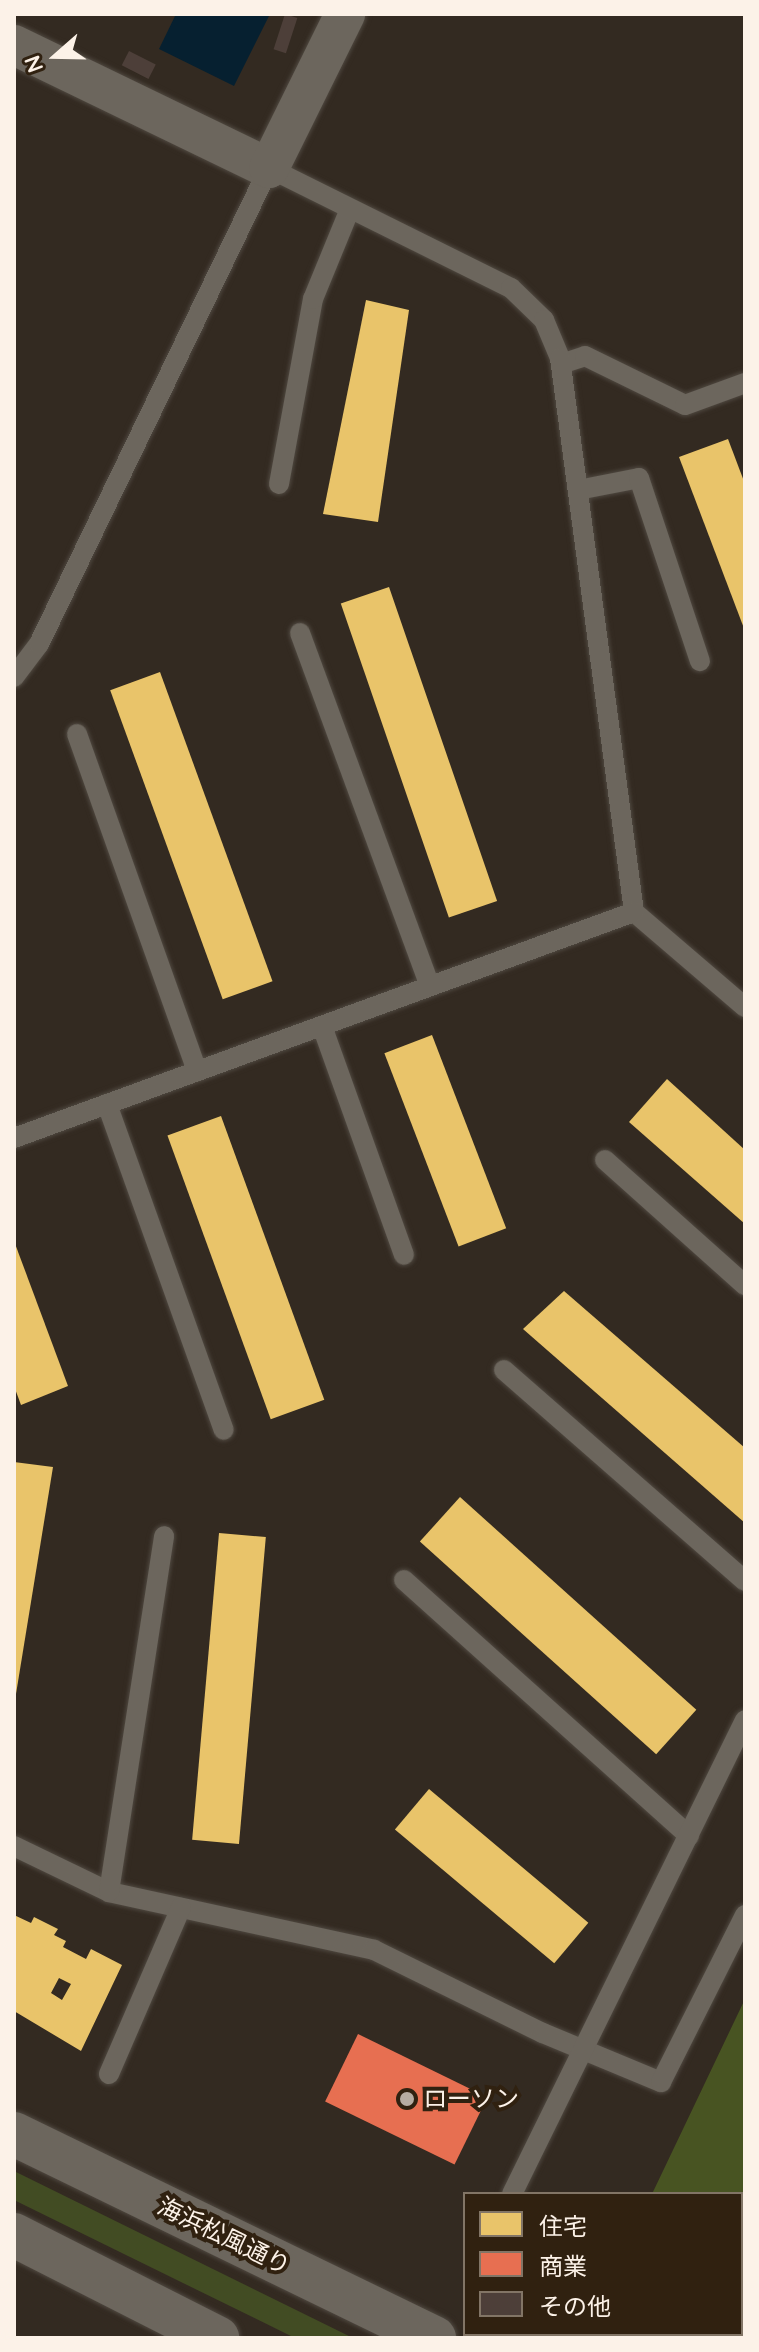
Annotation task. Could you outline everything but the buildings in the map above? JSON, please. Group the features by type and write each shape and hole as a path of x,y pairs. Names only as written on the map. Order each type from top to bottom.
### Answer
{"street":[{"path":"14,45 269,168 345,14"},
{"name":"海浜松風通り","path":"14,2134 434,2338"},
{"path":"14,2235 217,2338"}],"lane":[{"path":"14,677 39,644 269,168 511,288 544,320 561,364 634,912 745,1007"},
{"path":"279,484 313,299 350,209"},
{"path":"561,364 585,356 685,405 745,383"},
{"path":"578,490 639,478 700,661"},
{"path":"300,633 430,986"},
{"path":"77,734 197,1071"},
{"path":"14,1138 634,912"},
{"path":"322,1026 404,1255"},
{"path":"107,1104 224,1430"},
{"path":"605,1160 745,1285"},
{"path":"504,1370 745,1581"},
{"path":"109,1892 164,1536"},
{"path":"404,1580 689,1836"},
{"path":"513,2192 745,1720"},
{"path":"14,1846 109,1892 374,1950 583,2050 661,2082 745,1915"},
{"path":"109,2074 181,1908"}],"green space":[{"path":"745,1999 745,2326 743,2192 653,2192"},
{"path":"14,2171 353,2338 295,2338 14,2200"},
{"path":"657,2336 714,2336 708,2338"}],"water":[{"path":"176,14 270,14 234,86 159,49"}],"place":[{"name":"ローソン","path":"407,2099"}]}
